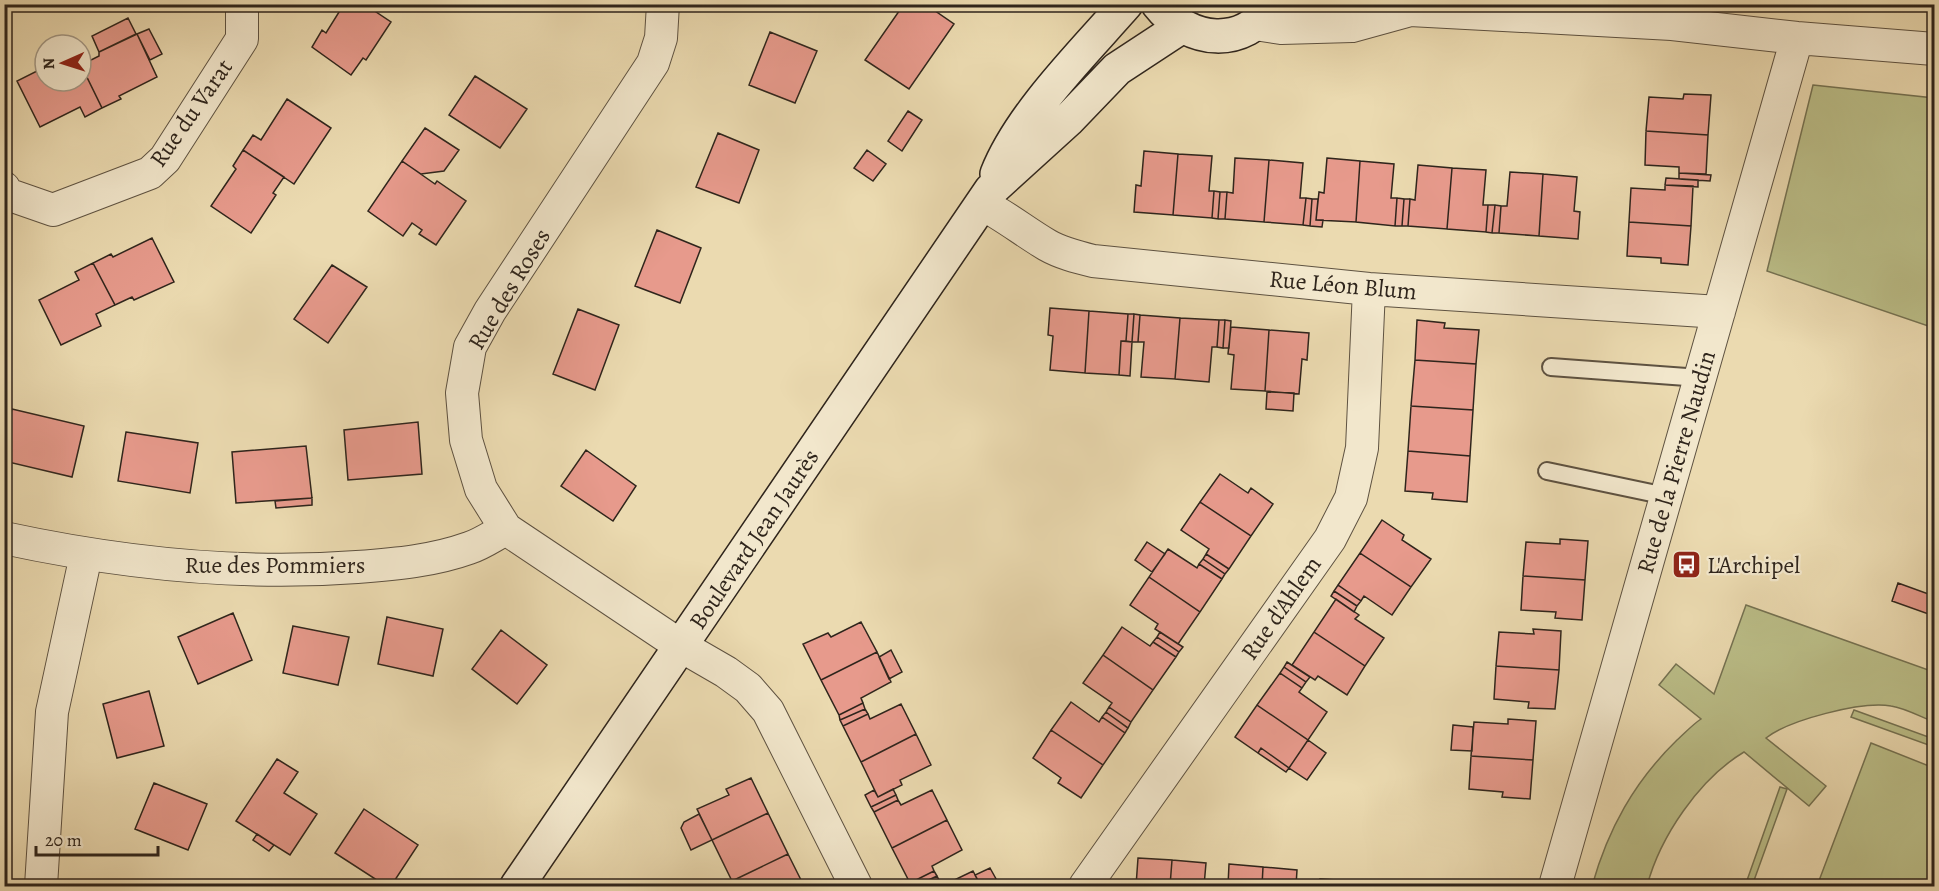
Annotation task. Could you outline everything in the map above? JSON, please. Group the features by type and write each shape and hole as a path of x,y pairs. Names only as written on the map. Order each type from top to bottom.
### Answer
{"street":[{"name":"Rue du Varat","path":"4,188 7,194 53,210 150,173 165,159 242,39 242,4"},
{"name":"Rue des Roses","path":"663,4 661,38 653,63 497,301 470,347 462,393 466,440 480,489 506,529 748,688 768,711 856,886"},
{"name":"Boulevard Jean Jaurès","path":"517,886 987,197 1005,154 1034,111 1126,4"},
{"path":"1158,4 1168,17 1181,27 1199,34 1219,37 1238,33 1264,14 1281,28 1352,26 1398,7 1672,14 1797,38 1935,49"},
{"name":"Boulevard Jean Jaurès","path":"987,197 1068,120 1117,69 1181,27"},
{"name":"Rue de la Pierre Naudin","path":"1555,886 1797,38"},
{"name":"Rue Léon Blum","path":"987,197 1001,213 1048,246 1093,261 1368,289 1719,312"},
{"name":"Rue d'Ahlem","path":"1085,886 1330,539 1351,498 1362,448 1368,289"},
{"name":"Rue des Pommiers","path":"4,538 86,555 217,569 317,570 415,562 471,548 506,529"},
{"path":"41,886 52,712 86,555"}],"lane":[{"path":"1551,367 1700,378"},
{"path":"1547,471 1666,496"}],"green space":[{"path":"1813,85 1934,98 1934,328 1767,271"},
{"path":"1746,605 1934,672 1934,722 1902,709 1878,705 1826,713 1777,731 1766,738 1826,786 1809,806 1744,752 1727,763 1697,793 1661,848 1647,886 1592,886 1606,845 1624,807 1635,790 1662,756 1701,719 1659,685 1676,664 1714,694"},
{"path":"1854,710 1934,739 1934,747 1851,717"},
{"path":"1871,743 1934,768 1934,886 1817,886"},
{"path":"1780,787 1787,789 1752,886 1745,886"}],"building":[{"path":"344,4 364,4 391,22 366,60 363,58 351,75 312,47 322,30 326,33"},
{"path":"904,4 925,4 954,24 909,89 865,60"},
{"path":"128,18 136,34 99,52 93,36"},
{"path":"149,29 162,54 150,60 137,34"},
{"path":"770,32 817,51 795,103 749,85"},
{"path":"137,34 157,77 119,96 121,99 102,108 93,90 93,59 99,56 99,52"},
{"path":"33,73 33,93 93,93 93,90 102,108 85,117 80,107 40,127 17,81"},
{"path":"475,76 527,109 500,148 449,115"},
{"path":"1684,94 1711,95 1708,135 1646,131 1649,97 1683,99"},
{"path":"287,99 331,128 294,184 243,150 253,135 261,140"},
{"path":"908,111 922,120 902,151 888,141"},
{"path":"425,128 459,150 444,171 421,174 402,161"},
{"path":"1646,131 1708,135 1706,174 1679,173 1679,167 1645,165"},
{"path":"718,133 759,150 739,203 696,187"},
{"path":"243,150 284,177 273,193 276,195 251,233 211,206 236,169 233,166"},
{"path":"867,150 886,164 873,181 854,168"},
{"path":"1144,151 1178,154 1173,215 1134,212 1136,185 1141,186"},
{"path":"1178,154 1212,156 1209,191 1214,191 1212,218 1173,215"},
{"path":"1235,158 1269,160 1264,222 1225,219 1227,192 1233,193"},
{"path":"1327,158 1360,161 1356,222 1316,220 1319,192 1324,193"},
{"path":"1269,160 1303,163 1300,198 1306,198 1303,225 1264,222"},
{"path":"402,161 435,184 437,181 466,201 436,245 419,234 422,230 412,223 403,236 368,211"},
{"path":"1360,161 1394,164 1391,198 1397,198 1395,226 1356,222"},
{"path":"1418,165 1452,168 1447,229 1408,226 1410,199 1415,200"},
{"path":"1452,168 1486,170 1483,205 1488,205 1486,232 1447,229"},
{"path":"1510,172 1543,174 1539,236 1499,233 1501,206 1507,206"},
{"path":"1679,173 1711,175 1710,181 1679,179"},
{"path":"1543,174 1577,177 1574,211 1580,212 1578,239 1539,236"},
{"path":"1666,178 1698,180 1698,187 1665,185"},
{"path":"1665,185 1693,186 1691,226 1629,222 1631,188 1665,190"},
{"path":"1214,191 1220,192 1218,219 1212,218"},
{"path":"1220,192 1227,192 1225,219 1218,219"},
{"path":"1306,198 1312,199 1310,226 1303,225"},
{"path":"1397,198 1404,199 1402,226 1395,226"},
{"path":"1312,199 1318,199 1316,220 1323,220 1322,227 1310,226"},
{"path":"1404,199 1410,199 1408,226 1402,226"},
{"path":"1488,205 1495,205 1492,233 1486,232"},
{"path":"1495,205 1501,206 1499,233 1492,233"},
{"path":"1629,222 1691,226 1688,265 1661,263 1661,258 1627,256"},
{"path":"657,230 701,248 680,303 635,286"},
{"path":"152,238 174,282 134,300 132,297 115,305 93,263 111,254 113,257"},
{"path":"93,263 115,305 96,314 101,326 61,345 39,300 79,280 75,272"},
{"path":"332,265 367,287 328,343 294,319"},
{"path":"1050,308 1089,311 1085,373 1050,370 1053,336 1048,335"},
{"path":"578,309 619,325 595,390 553,374"},
{"path":"1089,311 1128,314 1126,341 1121,341 1119,375 1085,373"},
{"path":"1128,314 1134,314 1132,342 1126,341"},
{"path":"1134,314 1140,315 1138,342 1132,342"},
{"path":"1140,315 1180,318 1175,379 1141,377 1144,342 1138,342"},
{"path":"1180,318 1219,320 1217,347 1212,347 1209,382 1175,379"},
{"path":"1219,320 1225,320 1223,348 1217,347"},
{"path":"1225,320 1231,321 1229,348 1223,348"},
{"path":"1417,320 1445,323 1444,328 1479,330 1476,364 1415,360"},
{"path":"1231,327 1269,330 1265,391 1231,389 1234,355 1228,354"},
{"path":"1269,330 1309,333 1307,360 1302,359 1299,394 1265,391"},
{"path":"1121,341 1132,342 1130,376 1119,375"},
{"path":"1415,360 1476,364 1473,410 1411,406"},
{"path":"1267,392 1294,393 1293,411 1266,409"},
{"path":"1411,406 1473,410 1470,456 1408,451"},
{"path":"12,409 84,426 72,477 4,461 4,438"},
{"path":"418,422 422,474 348,480 344,430"},
{"path":"126,432 198,443 190,493 118,481"},
{"path":"306,446 312,498 236,503 232,452"},
{"path":"586,450 636,486 613,521 561,486"},
{"path":"1408,451 1470,456 1467,502 1432,499 1433,493 1405,491"},
{"path":"1220,474 1248,493 1251,488 1273,504 1251,536 1200,502"},
{"path":"312,498 312,505 276,508 275,501"},
{"path":"1200,502 1251,536 1229,569 1206,554 1209,549 1181,530"},
{"path":"1382,520 1404,535 1402,540 1431,559 1411,587 1360,553"},
{"path":"1560,539 1588,541 1585,580 1523,576 1526,542 1560,544"},
{"path":"1147,542 1165,554 1152,572 1135,560"},
{"path":"1168,549 1197,568 1199,564 1222,579 1200,612 1149,577"},
{"path":"1360,553 1411,587 1392,615 1364,596 1361,601 1338,585"},
{"path":"1206,554 1229,569 1225,574 1203,559"},
{"path":"1203,559 1225,574 1222,579 1199,564"},
{"path":"1523,576 1585,580 1582,620 1555,618 1556,612 1521,610"},
{"path":"1149,577 1200,612 1178,644 1155,629 1158,624 1130,605"},
{"path":"1898,583 1934,596 1934,616 1892,601"},
{"path":"1338,585 1361,601 1357,606 1334,591"},
{"path":"1334,591 1357,606 1354,612 1331,596"},
{"path":"1336,599 1359,615 1355,619 1384,638 1365,666 1314,632"},
{"path":"233,613 252,660 198,684 178,637"},
{"path":"387,617 443,629 433,676 378,664"},
{"path":"861,622 877,652 821,680 803,644 828,633 831,637"},
{"path":"293,626 349,637 338,685 283,673"},
{"path":"1122,627 1150,646 1153,642 1176,657 1153,690 1103,655"},
{"path":"1533,629 1561,631 1559,670 1496,666 1499,632 1534,634"},
{"path":"501,630 547,665 517,704 472,669"},
{"path":"1160,632 1183,647 1179,652 1157,637"},
{"path":"1314,632 1365,666 1347,695 1318,676 1315,680 1292,665"},
{"path":"1157,637 1179,652 1176,657 1153,642"},
{"path":"891,650 902,672 889,679 879,657"},
{"path":"877,652 891,682 861,698 863,703 839,715 821,680"},
{"path":"1103,655 1153,690 1131,722 1109,707 1112,703 1083,683"},
{"path":"1287,662 1310,677 1306,682 1284,667"},
{"path":"1496,666 1559,670 1555,709 1528,708 1529,702 1494,699"},
{"path":"1284,667 1306,682 1302,688 1280,673"},
{"path":"1280,673 1302,688 1299,692 1327,712 1308,740 1257,705"},
{"path":"149,691 164,746 117,758 103,704"},
{"path":"1071,702 1099,722 1102,717 1125,733 1103,765 1051,730"},
{"path":"863,703 865,709 840,720 839,715"},
{"path":"901,704 916,734 861,762 843,726 868,714 870,719"},
{"path":"1257,705 1308,740 1289,768 1261,748 1258,753 1235,737"},
{"path":"1109,707 1131,722 1128,728 1106,712"},
{"path":"865,709 868,714 843,726 840,720"},
{"path":"1106,712 1128,728 1125,733 1102,717"},
{"path":"1508,719 1536,721 1533,760 1471,756 1474,722 1508,724"},
{"path":"1453,725 1473,727 1472,751 1451,750"},
{"path":"1051,730 1103,765 1081,798 1058,783 1061,778 1033,758"},
{"path":"916,734 931,765 900,780 902,785 878,797 861,762"},
{"path":"1308,740 1326,753 1307,780 1289,768"},
{"path":"1261,748 1289,768 1286,772 1258,753"},
{"path":"1471,756 1533,760 1530,799 1502,797 1503,792 1469,789"},
{"path":"277,759 298,772 284,793 317,814 290,855 236,821"},
{"path":"751,778 768,813 712,840 697,809 729,795 726,789"},
{"path":"154,783 207,804 188,850 135,829"},
{"path":"893,789 896,795 871,807 865,795 874,790 878,797"},
{"path":"932,790 947,820 892,848 874,812 898,800 901,805"},
{"path":"896,795 898,800 874,812 871,807"},
{"path":"364,809 418,845 391,886 386,886 335,853"},
{"path":"768,813 788,854 732,881 712,840"},
{"path":"699,814 712,840 691,850 681,828 684,822"},
{"path":"947,820 962,850 932,866 934,871 910,883 892,848"},
{"path":"257,834 274,845 269,851 253,840"},
{"path":"788,854 804,886 735,886 732,881"},
{"path":"1138,858 1172,860 1170,886 1136,886"},
{"path":"1172,860 1206,863 1204,886 1170,886"},
{"path":"1229,864 1263,867 1262,886 1228,886"},
{"path":"1263,867 1297,870 1296,886 1262,886"},
{"path":"990,868 1000,886 981,886 975,875"},
{"path":"934,871 937,876 916,886 910,883"},
{"path":"973,871 981,886 942,886"},
{"path":"937,876 940,882 930,886 916,886"},
{"path":"1320,879 1354,881 1354,886 1319,886"},
{"path":"1354,881 1388,883 1387,886 1354,886"},
{"path":"940,882 942,886 930,886"}],"place":[{"name":"L'Archipel","path":"1686,565"}]}
